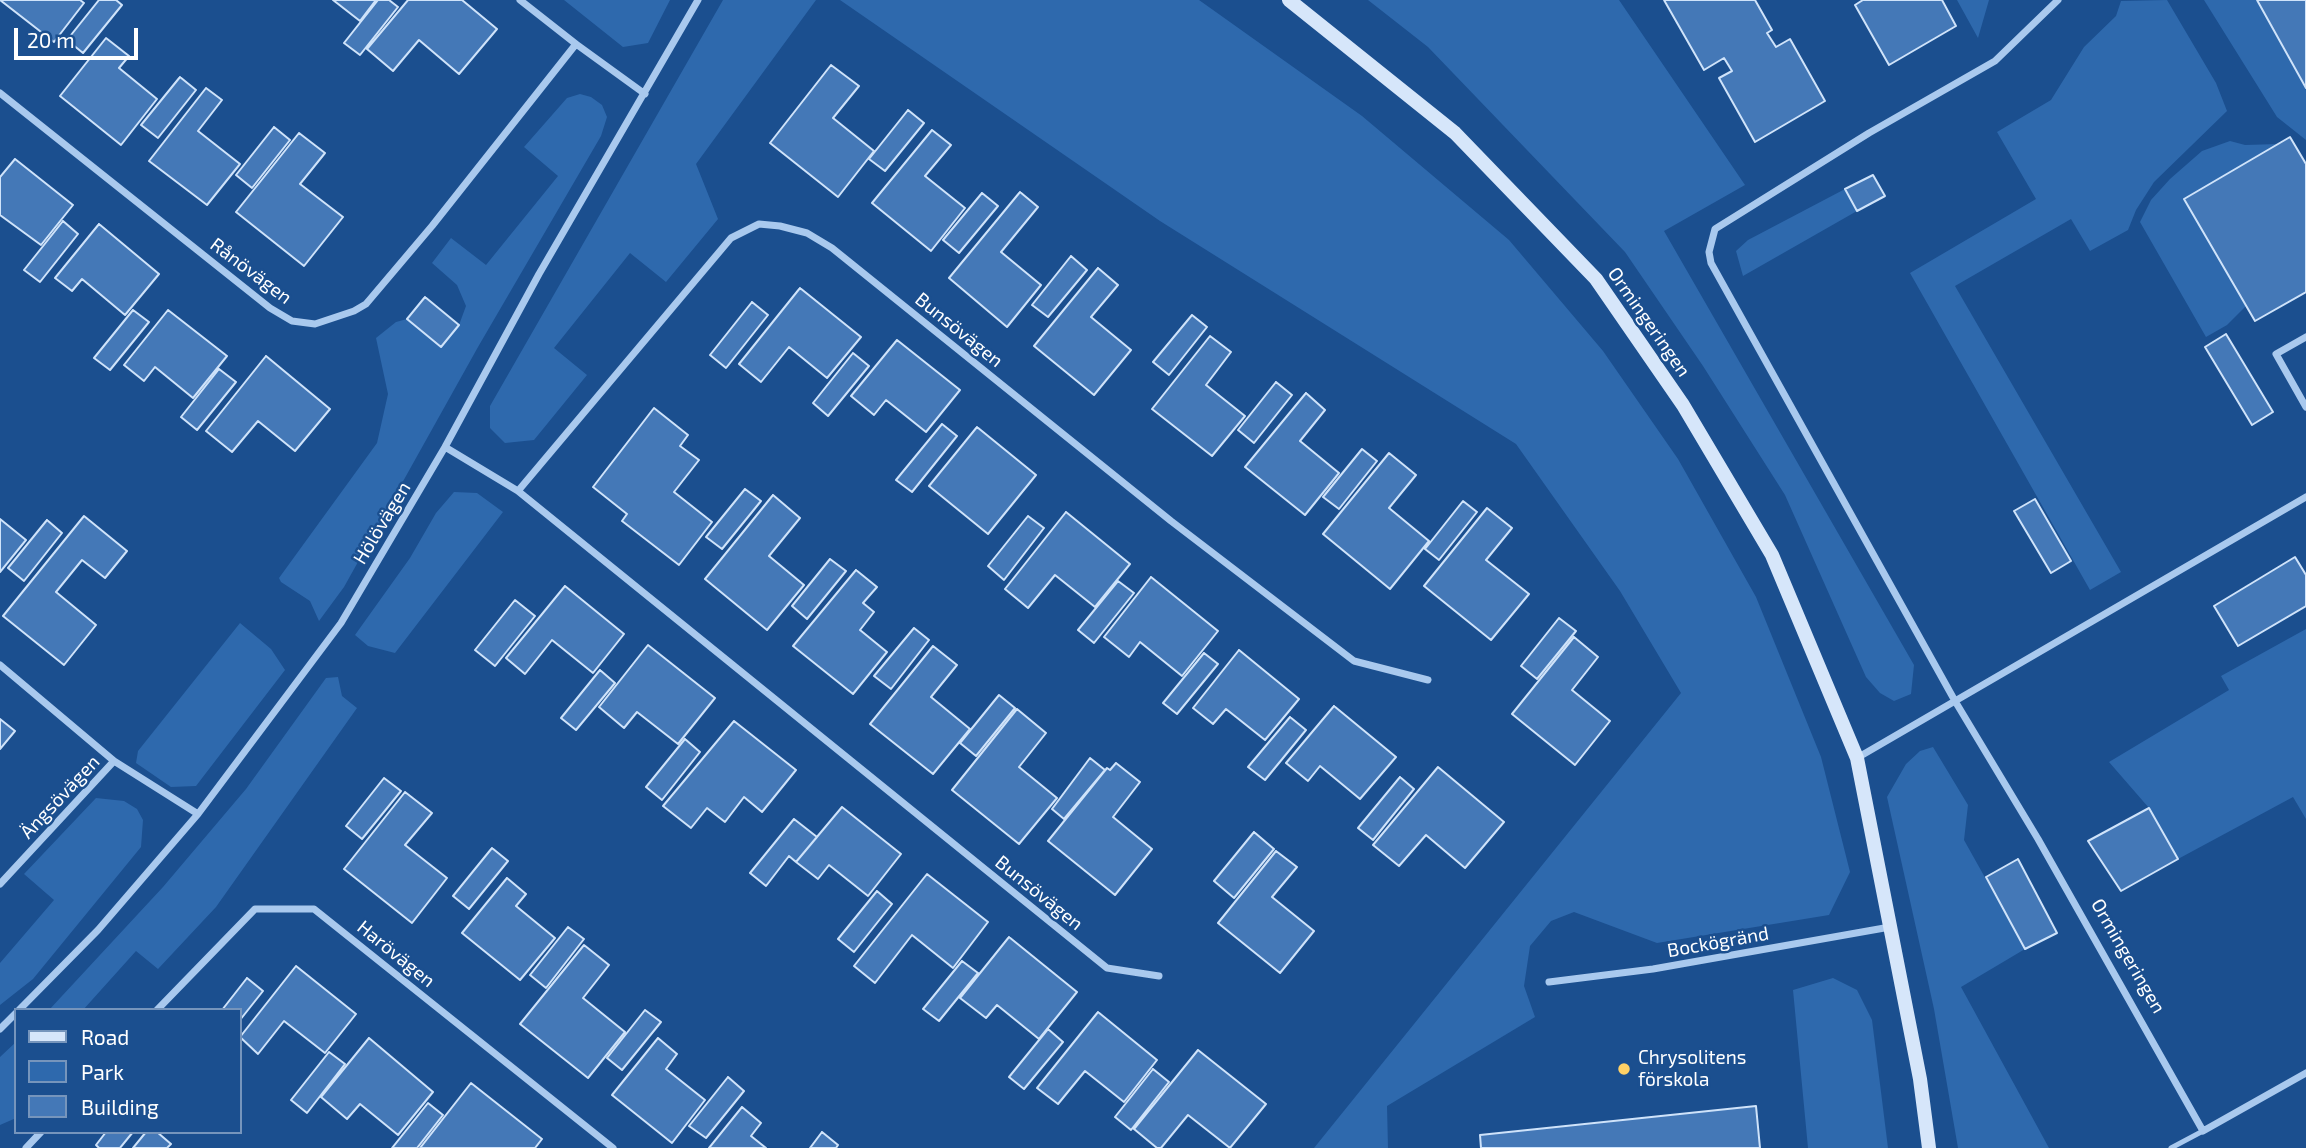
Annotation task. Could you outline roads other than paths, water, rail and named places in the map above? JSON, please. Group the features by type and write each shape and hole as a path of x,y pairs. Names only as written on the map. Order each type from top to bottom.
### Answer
{"street":[{"path":"520,0 645,93"},
{"name":"Hölövägen","path":"20,1008 98,930 198,814 341,623 445,447 539,274 698,0"},
{"name":"Ormingeringen","path":"1289,0 1455,133 1596,279 1683,405 1772,555 1857,758 1920,1079 1929,1148"},
{"name":"Ormingeringen","path":"2058,0 1996,61 1869,133 1715,229 1710,239 1709,252 1715,272 1867,539 1955,701 2045,852 2203,1131"},
{"name":"Rånövägen","path":"0,93 270,308 292,321 314,324 354,311 366,304 432,226 576,44"},
{"name":"Bunsövägen","path":"518,491 731,237 759,224 780,226 807,233 832,248 1171,521 1354,661 1428,680"},
{"path":"2306,337 2276,355 2306,407"},
{"name":"Bunsövägen","path":"445,447 518,491 1107,968 1159,976"},
{"path":"1857,758 2306,497"},
{"name":"Ängsövägen","path":"0,665 114,761 198,814"},
{"name":"Ängsövägen","path":"0,884 114,761"},
{"name":"Harövägen","path":"159,1008 255,909 314,909 613,1148"},
{"name":"Bockögränd","path":"1549,982 1653,969 1891,927"},
{"name":"Hölövägen","path":"0,1029 14,1014"},
{"path":"2203,1131 2306,1073"},
{"path":"26,1148 39,1134"}],"lane":[{"path":"2171,1148 2203,1131"}],"place":[{"name":"Chrysolitens förskola","path":"1624,1069"}]}
